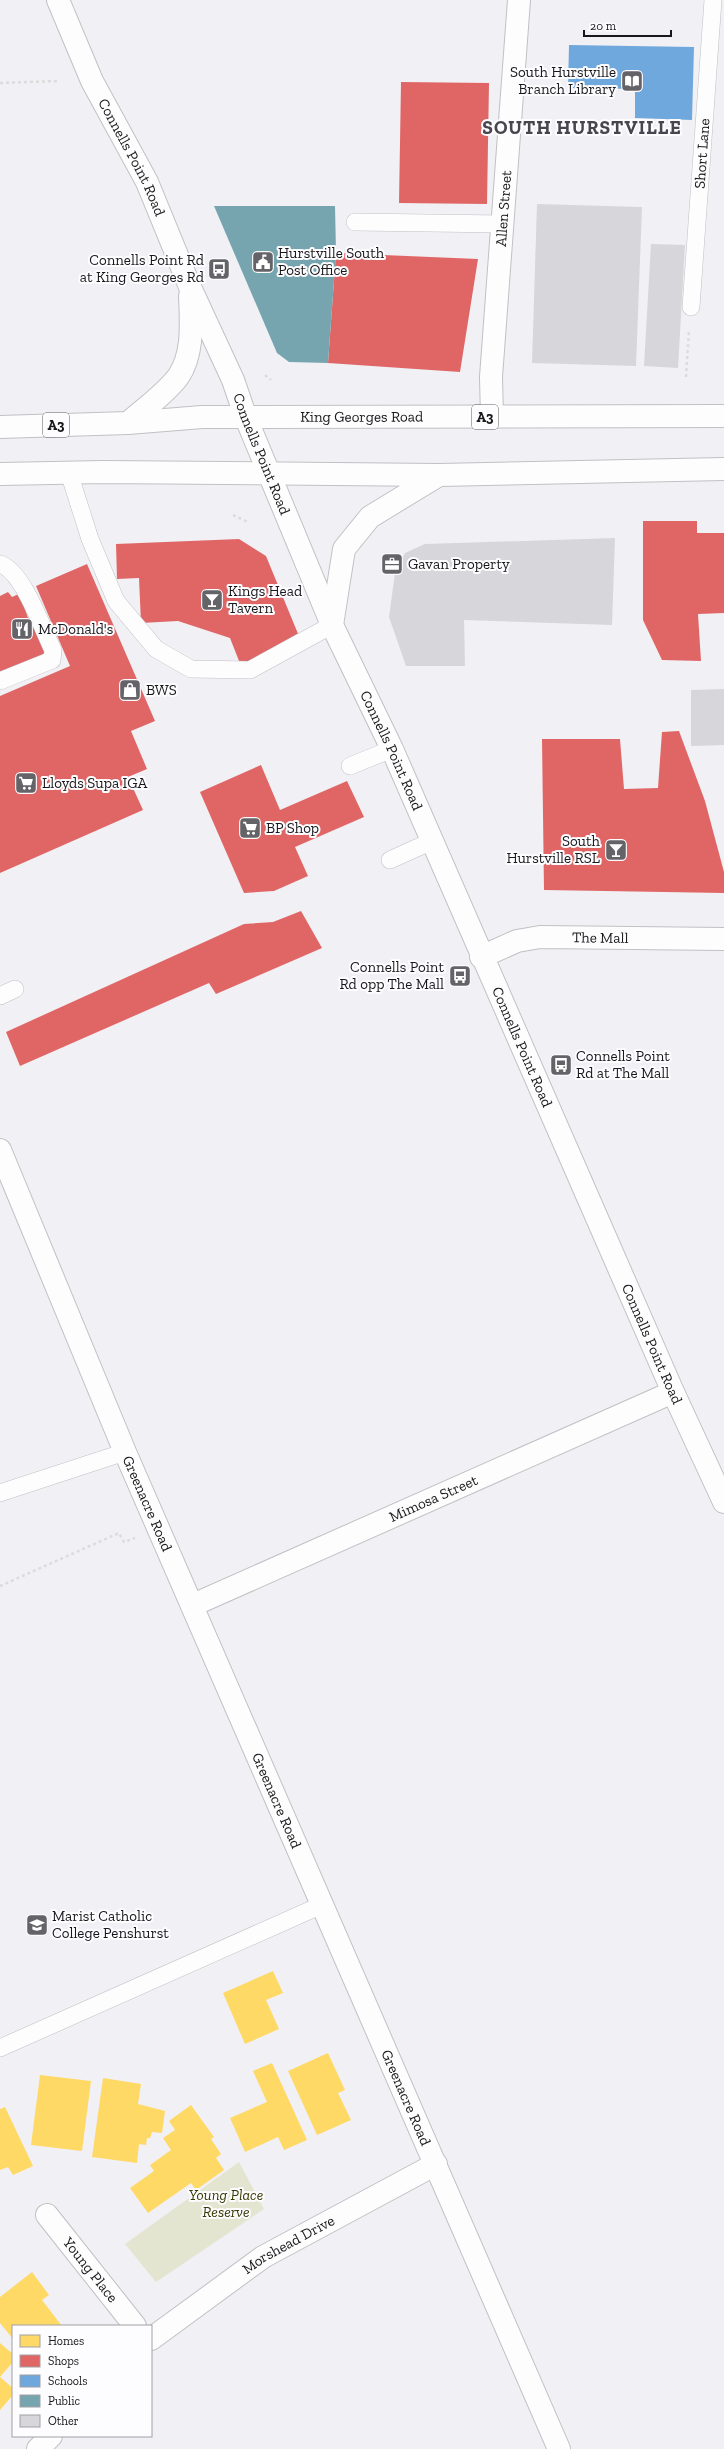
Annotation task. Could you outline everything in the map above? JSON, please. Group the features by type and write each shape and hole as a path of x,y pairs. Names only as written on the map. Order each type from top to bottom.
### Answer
{"main road":[{"name":"Connells Point Road","path":"58,0 92,81 147,182 190,287 233,380 246,418 332,626 392,749 481,957 673,1392 719,1478 724,1502"},
{"name":"Allen Street","path":"492,417 491,377 518,0"},
{"path":"128,423 178,376 188,352 191,336 190,287"},
{"name":"King Georges Road","path":"4,425 128,423 202,418 724,416"},
{"path":"0,474 269,473 318,475 439,475 724,469"},
{"path":"332,626 344,549 370,517 439,475"},
{"name":"The Mall","path":"481,957 517,941 540,937 724,939"},
{"name":"Greenacre Road","path":"0,1150 125,1452 324,1904 559,2449"},
{"name":"Mimosa Street","path":"193,1605 673,1392"},
{"name":"Morshead Drive","path":"152,2339 263,2258 436,2164"},
{"name":"Young Place","path":"47,2215 134,2325"},
{"path":"38,2449 50,2437"}],"lane":[{"name":"Short Lane","path":"691,308 713,0"},
{"path":"355,222 503,224"},
{"path":"69,473 90,539 116,601 156,649 191,670 250,670 332,626"},
{"path":"0,564 18,577 53,650 52,660 0,681"},
{"path":"350,766 392,749"},
{"path":"390,860 432,841"},
{"path":"0,1493 125,1452"},
{"path":"0,2048 324,1904"}],"path":[{"path":"0,83 58,81"},
{"path":"686,377 691,308"},
{"path":"265,375 271,380"},
{"path":"233,515 248,522"},
{"path":"0,1586 119,1533 124,1542 159,1528"}],"green space":[{"name":"Young Place Reserve","path":"239,2162 264,2209 156,2282 125,2244"}],"building: Homes":[{"path":"273,1971 283,1993 266,2000 279,2029 245,2044 223,1993"},
{"path":"328,2053 345,2090 338,2093 351,2120 317,2135 288,2071"},
{"path":"272,2063 307,2140 284,2150 278,2137 245,2152 230,2118 267,2102 253,2071"},
{"path":"40,2075 91,2081 82,2151 31,2145"},
{"path":"103,2078 141,2084 138,2104 165,2111 162,2133 152,2132 150,2138 147,2138 146,2145 139,2144 137,2163 92,2157"},
{"path":"191,2105 214,2137 211,2139 221,2154 216,2158 224,2170 196,2190 191,2183 148,2213 130,2188 154,2171 150,2165 171,2150 163,2138 175,2130 169,2121"},
{"path":"5,2107 33,2166 13,2175 8,2167 0,2170 0,2109"},
{"path":"32,2272 49,2295 42,2300 61,2325 12,2325 12,2338 0,2323 0,2297"},
{"path":"0,2343 12,2353 12,2363 0,2377"},
{"path":"0,2377 12,2387 12,2396 0,2410"}],"building: Shops":[{"path":"401,82 489,83 487,204 399,203"},
{"path":"336,253 478,259 460,372 328,363"},
{"path":"643,521 697,521 697,533 724,533 724,613 698,614 701,661 662,660 643,620"},
{"name":"Kings Head Tavern","path":"239,539 266,556 301,641 241,666 230,638 178,621 141,623 139,578 117,579 116,544"},
{"path":"87,564 155,721 131,731 147,769 128,777 143,810 0,873 0,696 70,666 36,586"},
{"name":"McDonald's","path":"32,588 38,600 24,606 28,618 43,611 46,655 0,675 0,596 8,592 12,597"},
{"path":"679,731 705,801 724,872 724,893 544,890 542,739 620,739 624,789 658,788 662,732"},
{"path":"261,765 280,810 347,781 364,817 295,847 308,876 274,891 244,893 200,792"},
{"path":"301,911 322,948 216,994 209,983 20,1066 6,1032 244,924 273,922"}],"building: Schools":[{"path":"569,45 694,47 692,120 635,118 635,89 568,88"}],"building: Public":[{"path":"214,206 335,206 336,253 328,363 289,362 277,353"}],"building: Other":[{"path":"537,204 642,207 636,366 532,363"},
{"path":"651,244 685,245 678,368 644,366"},
{"path":"615,538 612,625 464,620 465,666 406,666 389,617 395,573 405,553 425,544"},
{"path":"724,689 724,745 691,746 691,690"}],"place":[{"name":"South Hurstville Branch Library","path":"632,81"},
{"name":"Hurstville South Post Office","path":"263,262"},
{"name":"Connells Point Rd at King Georges Rd","path":"219,269"},
{"name":"Gavan Property","path":"392,564"},
{"name":"Kings Head Tavern","path":"212,600"},
{"name":"McDonald's","path":"22,629"},
{"name":"BWS","path":"130,690"},
{"name":"Lloyds Supa IGA","path":"26,783"},
{"name":"BP Shop","path":"250,828"},
{"name":"South Hurstville RSL","path":"616,850"},
{"name":"Connells Point Rd opp The Mall","path":"460,976"},
{"name":"Connells Point Rd at The Mall","path":"561,1065"},
{"name":"Marist Catholic College Penshurst","path":"37,1925"}],"district":[{"name":"SOUTH HURSTVILLE","path":"582,127"}]}
